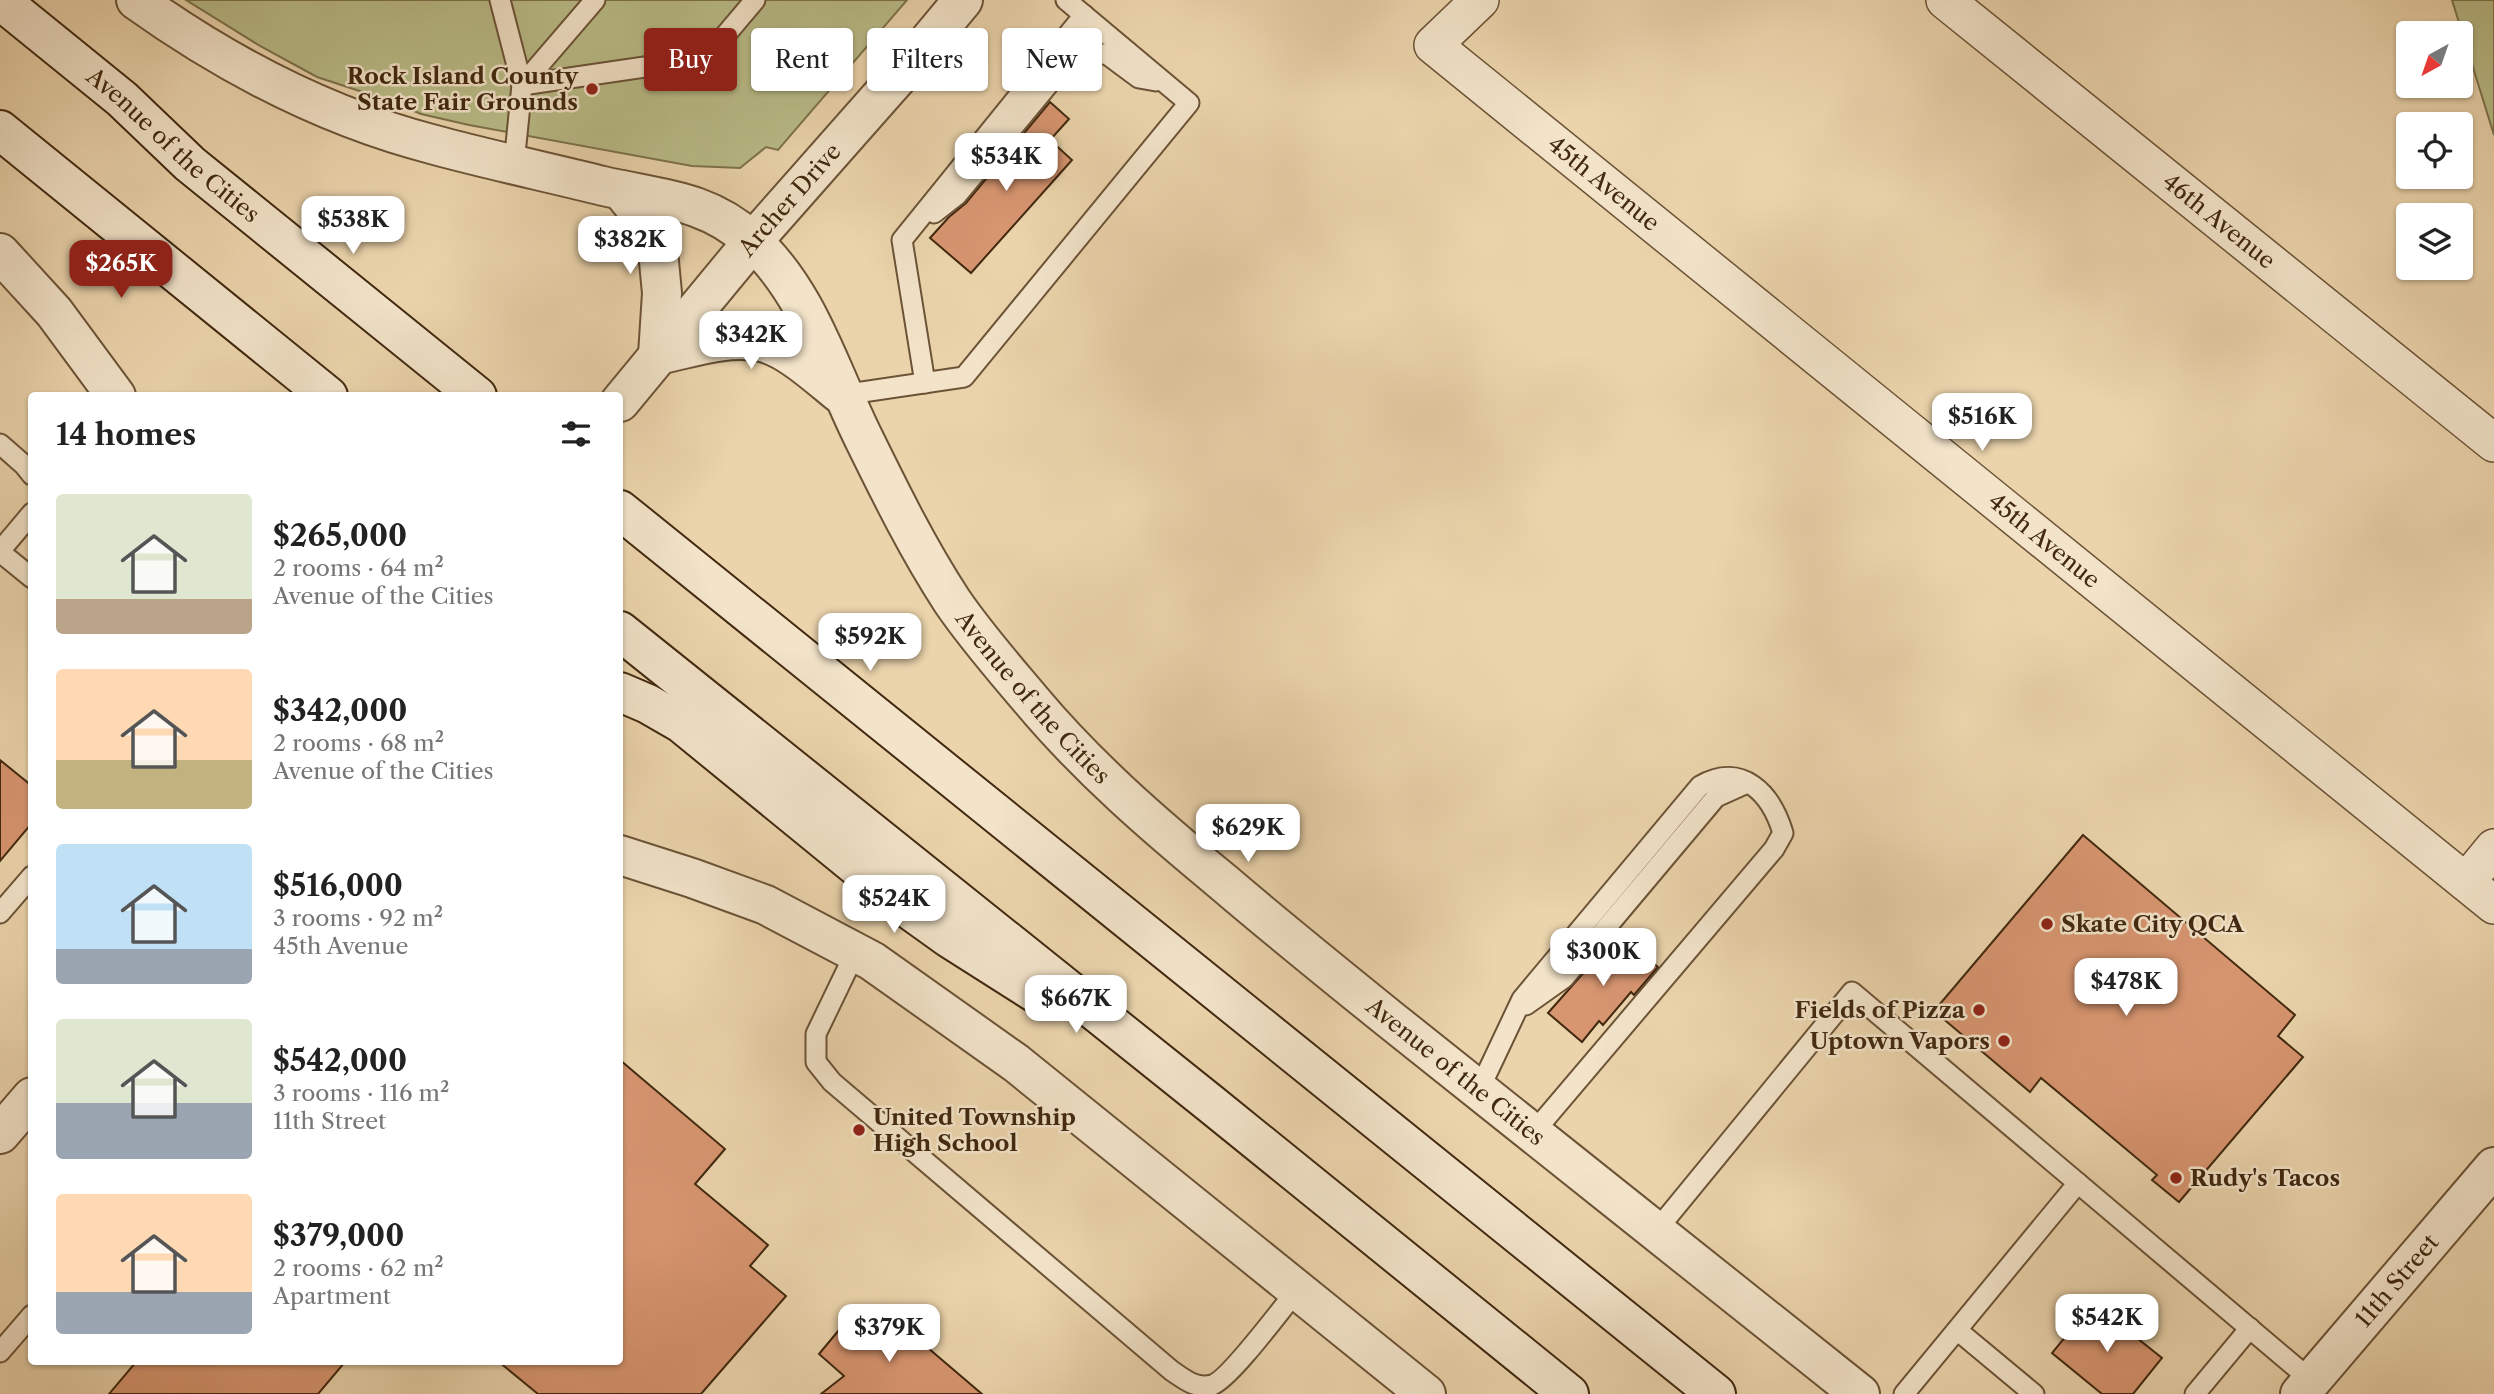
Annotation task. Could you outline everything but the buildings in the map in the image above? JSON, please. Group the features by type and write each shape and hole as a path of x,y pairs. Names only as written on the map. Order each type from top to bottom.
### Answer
{"main road":[{"name":"Avenue of the Cities","path":"0,0 122,99 190,164 473,392"},
{"name":"Avenue of the Cities","path":"136,0 230,62 324,109 432,145 621,190 688,203 720,216 753,242 784,274 807,312 842,396 923,554 956,607 1032,701 1099,775 1309,955 1860,1394"},
{"name":"Archer Drive","path":"623,397 962,0"},
{"path":"0,20 105,104 190,164"},
{"path":"0,130 323,392"},
{"path":"0,149 101,244 174,306 285,392"},
{"path":"621,190 642,215 657,241 662,293 658,355 705,344 762,342 784,352 808,368 842,396"},
{"path":"0,253 54,312 114,392"},
{"path":"623,513 1083,882"},
{"path":"623,513 1716,1394"},
{"path":"623,633 1569,1394"},
{"path":"623,693 681,723 948,938 1211,1104"},
{"path":"623,857 766,905 872,961 1016,1063 1426,1394"},
{"path":"0,1134 28,1102"},
{"name":"11th Street","path":"2306,1387 2494,1167"}],"street":[{"name":"45th Avenue","path":"1480,0 1433,45 2494,905"},
{"name":"46th Avenue","path":"1944,0 2494,443"},
{"path":"2466,882 2494,848"}],"lane":[{"path":"500,0 522,85 514,164"},
{"path":"522,85 595,0"},
{"path":"522,85 706,58 755,0"},
{"path":"842,396 964,377 1189,103 1066,0"},
{"path":"925,383 902,240 1084,15"},
{"path":"902,240 957,195 1067,62 1087,51 1108,55 1139,78 1164,82"},
{"path":"0,444 28,470"},
{"path":"28,518 0,551 28,575"},
{"path":"1479,1090 1522,999 1700,786 1712,779 1731,777 1747,783 1769,799 1783,833 1774,849 1533,1133"},
{"path":"0,913 28,881"},
{"path":"855,953 816,1034 816,1062 832,1082 1172,1370 1193,1385 1214,1385 1232,1370"},
{"path":"1656,1231 1852,992 2250,1328 2306,1387"},
{"path":"1904,1394 2078,1183"},
{"path":"1211,1394 1297,1290"},
{"path":"0,1352 28,1320"},
{"path":"2195,1394 2250,1328"},
{"path":"1957,1330 2034,1394"}],"green space":[{"name":"Rock Island County State Fair Grounds","path":"186,0 907,0 883,28 867,28 867,47 853,63 853,28 751,28 751,91 829,91 778,150 766,147 740,168 692,166 421,114 317,77 260,46"},
{"path":"2452,0 2494,0 2494,135 2473,68 2473,21 2459,21"}],"place":[{"name":"Rock Island County State Fair Grounds","path":"592,89"},
{"name":"Skate City QCA","path":"2047,924"},
{"name":"Fields of Pizza","path":"1979,1010"},
{"name":"Uptown Vapors","path":"2004,1041"},
{"name":"United Township High School","path":"859,1130"},
{"name":"Rudy's Tacos","path":"2176,1178"}]}
